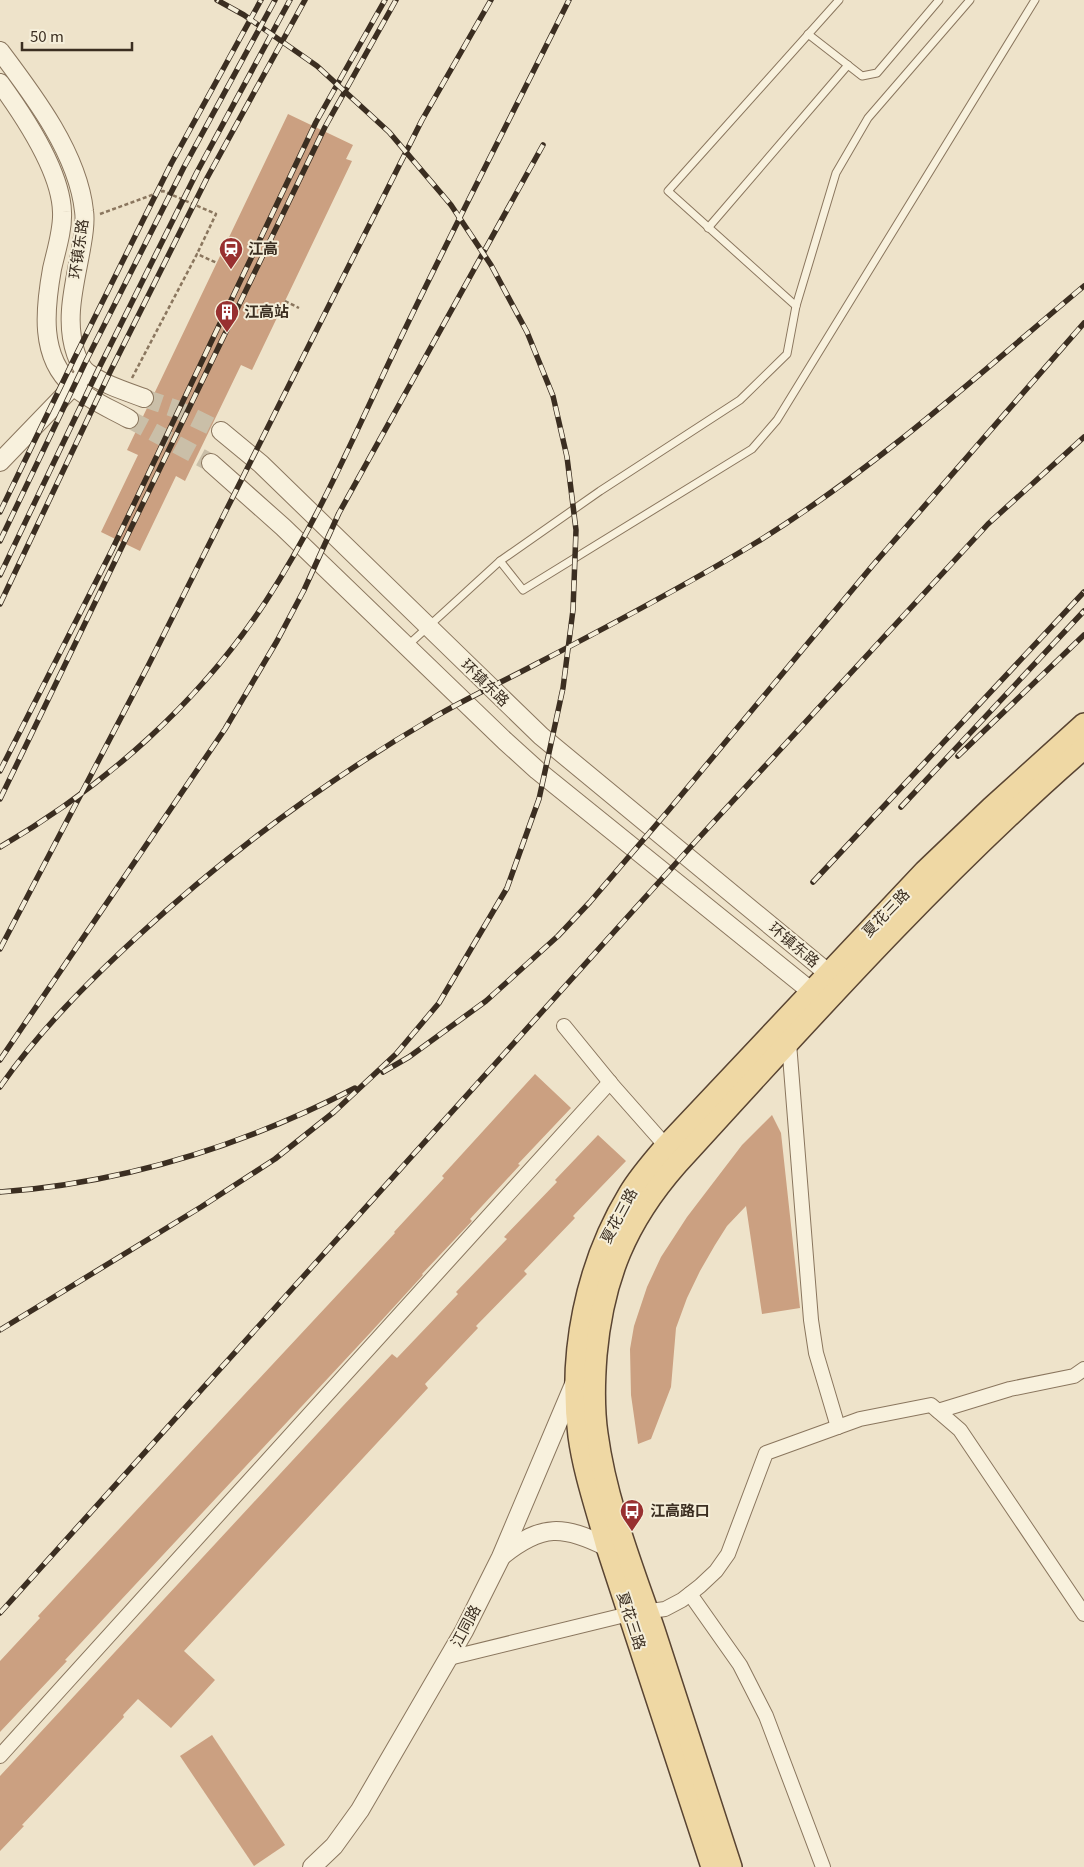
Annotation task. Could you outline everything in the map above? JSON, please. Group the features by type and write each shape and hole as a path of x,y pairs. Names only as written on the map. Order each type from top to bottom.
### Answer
{"main road":[{"name":"夏花三路","path":"732,1867 638,1613 607,1547 592,1494 579,1438 585,1381 584,1305 593,1272 603,1246 628,1195 666,1146 828,973 964,833 1084,724"},
{"name":"夏花三路","path":"712,1867 638,1613 602,1461 594,1409 585,1381 598,1334 608,1282 624,1242 639,1213 658,1185 903,921 1000,824 1084,748"}],"street":[{"name":"环镇东路","path":"0,51 37,102 60,141 80,188 84,234 73,295 71,330 73,346 80,364 87,372"},
{"name":"环镇东路","path":"0,83 21,113 43,152 60,195 62,213 46,316 47,332 54,362 74,387 129,419"},
{"path":"0,462 87,372 106,383 144,398"},
{"name":"环镇东路","path":"211,464 283,527 537,770 812,992 835,994 828,973 541,736 261,464 222,431"},
{"path":"564,1026 666,1146"},
{"path":"789,1043 811,1320 816,1353 838,1427"},
{"path":"0,1756 610,1082"},
{"path":"938,1410 1010,1389 1074,1376 1084,1369"},
{"name":"江同路","path":"312,1867 334,1846 360,1810 449,1658 501,1557 585,1381"},
{"path":"449,1658 638,1613 665,1609 690,1594 716,1571 728,1554 766,1453 860,1419 931,1405 960,1430 1084,1614"},
{"path":"501,1557 519,1542 554,1530 587,1536 607,1547"},
{"path":"690,1594 740,1665 766,1716 823,1867"}],"lane":[{"path":"796,306 668,191 839,0"},
{"path":"808,34 862,76 877,73 939,0"},
{"path":"407,646 500,561 600,491 740,400 787,354 796,306 836,172 868,118 970,0"},
{"path":"500,561 523,590 752,448 777,420 1035,0"},
{"path":"708,228 848,65"}],"path":[{"path":"84,220 163,191 216,214 126,391"},
{"path":"197,254 217,263"},
{"path":"286,301 299,308"}],"building":[{"name":"江高站","path":"288,114 353,145 346,159 352,161 252,370 241,365 185,481 176,476 140,551 101,532 138,455 127,450 147,408 154,402 154,394"},
{"path":"535,1074 571,1108 518,1164 520,1165 470,1219 472,1221 371,1332 0,1732 0,1661 40,1618 38,1616 395,1233 444,1178 442,1176"},
{"path":"772,1115 781,1133 800,1308 762,1314 746,1206 727,1226 700,1271 687,1298 676,1328 671,1387 651,1439 638,1444 631,1395 630,1349 634,1326 647,1287 661,1257 687,1217 742,1145"},
{"path":"598,1135 626,1161 573,1216 575,1218 524,1271 527,1274 476,1326 478,1328 425,1384 428,1388 184,1651 215,1680 171,1728 138,1699 123,1715 124,1717 22,1825 24,1826 0,1851 0,1776 392,1354 397,1358 458,1294 456,1292 507,1239 504,1237 557,1182 555,1180"},
{"path":"212,1735 285,1845 254,1866 180,1756"}],"tunnel":[{"path":"144,398 176,409 221,431"},
{"path":"129,419 211,463"}],"railway":[{"path":"0,1330 201,1207 275,1159 334,1112 396,1054 439,1003 507,888 539,799 563,688 573,610 576,530 567,457 553,396 527,332 491,265 451,205 389,132 317,66 244,15 217,0"},
{"path":"0,512 171,164 261,0"},
{"path":"0,541 85,363 184,167 275,0"},
{"path":"0,575 99,368 197,172 290,0"},
{"path":"0,604 110,372 207,178 305,0"},
{"path":"0,771 112,550 316,122 385,0"},
{"path":"0,799 325,127 396,0"},
{"path":"0,949 148,666 422,120 491,0"},
{"path":"0,847 76,797 113,769 147,739 180,708 211,674 266,601 323,501 426,286 569,0"},
{"path":"0,1060 225,729 277,641 304,590 339,513 543,145"},
{"path":"0,1087 31,1046 119,953 172,905 280,819 317,792 433,718 675,590 801,514 925,420 1084,286"},
{"path":"383,1072 409,1057 486,1001 558,936 590,902 873,565 1084,323"},
{"path":"0,1613 696,841 988,524 1084,437"},
{"path":"813,882 1084,592"},
{"path":"901,807 1084,611"},
{"path":"958,756 1084,635"},
{"path":"0,1192 92,1180 183,1158 271,1127 355,1088"}],"place":[{"name":"江高","path":"231,270"},
{"name":"江高站","path":"227,333"},
{"name":"江高路口","path":"632,1532"}]}
